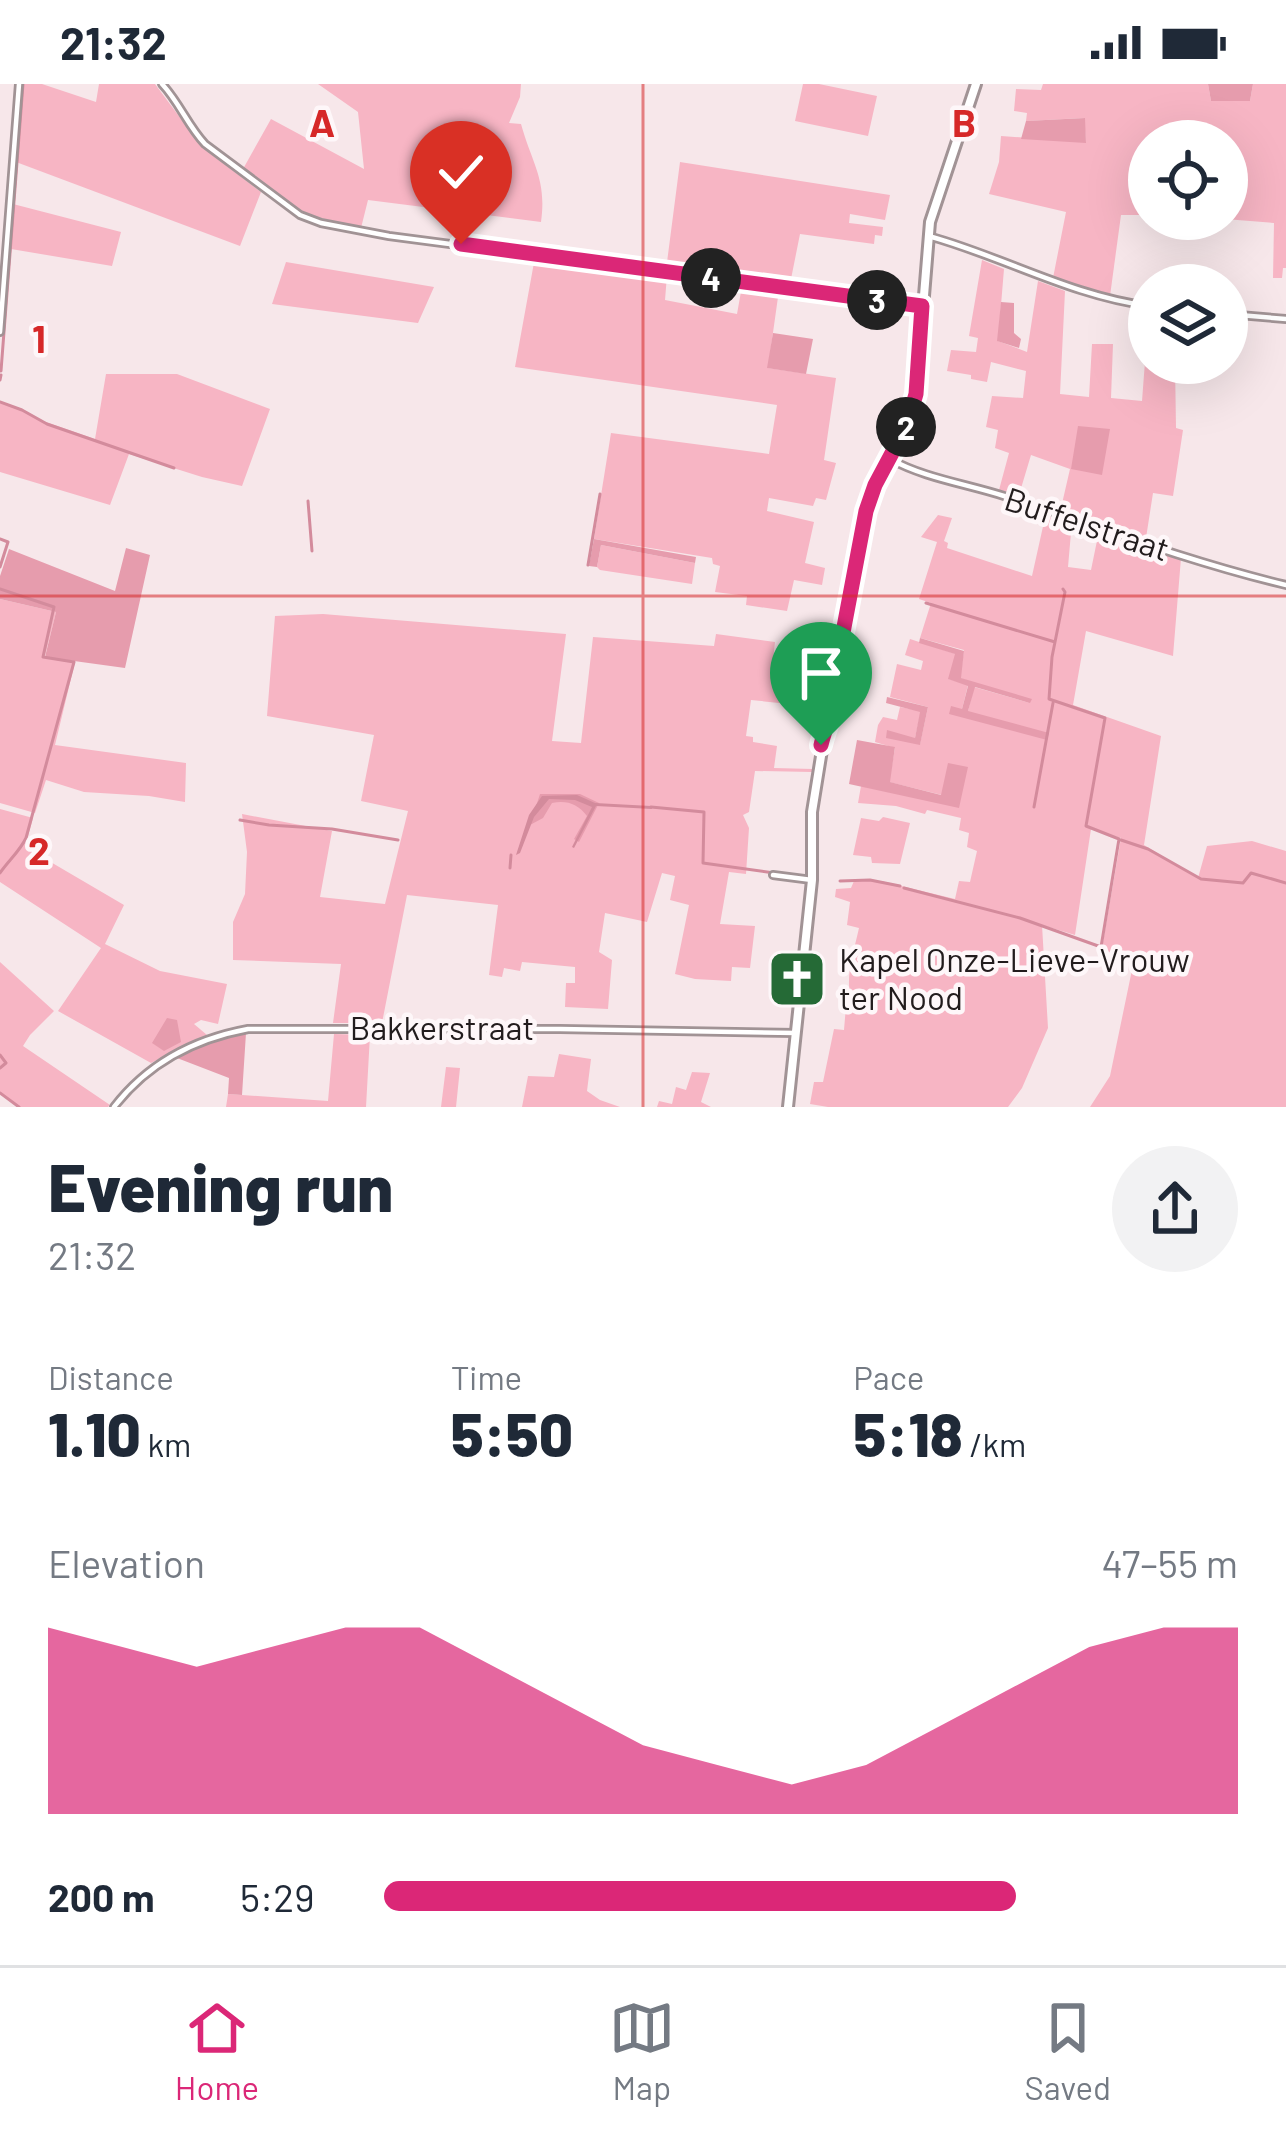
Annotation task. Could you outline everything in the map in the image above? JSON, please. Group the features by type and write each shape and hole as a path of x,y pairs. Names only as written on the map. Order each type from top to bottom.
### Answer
{"street":[{"path":"0,332 19,84"},
{"path":"163,84 205,144 300,215 321,223 388,236 922,306"},
{"path":"788,1107 812,880 813,799 826,719 835,709 844,668 841,643 866,511 907,425 916,394 933,210 976,84"},
{"path":"928,236 1066,288 1128,303"},
{"path":"1248,316 1286,319"},
{"name":"Buffelstraat","path":"890,460 1235,573 1286,585"},
{"path":"773,875 812,880"},
{"name":"Bakkerstraat","path":"114,1107 146,1073 172,1055 248,1029 796,1033"}],"shaded area":[{"path":"23,84 42,84 96,102 99,84 155,84 202,147 261,192 240,246 16,162"},
{"path":"318,84 521,84 509,123 521,124 537,172 541,222 368,200 361,228 304,214 243,169 271,119 364,169 358,112"},
{"path":"803,84 877,96 868,136 795,121"},
{"path":"1043,84 1208,84 1211,101 1250,101 1253,84 1286,84 1286,268 1282,278 1273,278 1274,223 1248,221 1248,120 1128,120 1128,215 1121,215 1110,296 1053,278 1066,212 989,194 1001,136 1086,142 1084,118 1026,121 1027,113 1014,111 1016,89 1041,90"},
{"path":"1208,84 1253,84 1250,101 1211,101"},
{"path":"1085,118 1086,143 1021,139 1026,121"},
{"path":"680,162 890,195 885,220 850,214 849,223 883,227 882,236 875,235 874,244 800,234 790,284 666,270"},
{"path":"13,204 121,232 112,266 11,249"},
{"path":"535,257 667,275 665,300 737,314 742,286 779,290 768,368 836,378 824,460 836,463 826,500 816,498 813,506 769,498 767,511 814,522 805,563 825,568 822,585 794,580 787,611 746,605 747,596 715,592 720,566 712,558 594,539 611,433 769,454 777,405 515,367"},
{"path":"982,260 1004,269 998,341 1027,352 1038,281 1065,291 1060,394 1089,397 1092,344 1113,344 1111,398 1142,401 1143,384 1175,384 1176,428 1183,430 1173,496 1153,493 1146,538 1061,508 1070,469 1031,455 1019,495 999,490 1009,453 995,448 998,430 986,427 992,396 1023,398 1026,371 991,362 987,382 947,371 951,350 976,352 978,338 969,336"},
{"path":"286,262 434,287 418,323 272,304"},
{"path":"1001,302 1014,303 1019,348 997,341"},
{"path":"773,333 813,339 806,374 767,368"},
{"path":"106,374 177,374 270,409 242,486 129,454 110,505 0,472 0,402 95,439"},
{"path":"1078,426 1110,429 1102,475 1071,469"},
{"path":"1046,513 1072,521 1068,567 1091,570 1099,531 1181,558 1173,656 1086,631 1073,705 1161,736 1144,845 1198,878 1207,846 1252,841 1286,851 1286,1107 1090,1107 1110,1076 1133,965 1102,948 1121,838 1091,829 1075,935 1042,925 1048,1028 1022,1088 1008,1107 810,1104 814,1082 823,1082 834,1029 844,1030 846,1006 853,1003 849,977 859,928 847,925 850,902 835,897 836,889 851,888 854,881 881,881 955,899 959,881 970,882 977,851 967,847 969,833 959,830 961,818 858,803 861,786 959,807 942,795 889,782 895,748 875,742 883,717 897,720 900,707 921,711 915,738 886,737 920,744 928,707 890,697 897,664 921,670 923,661 905,655 910,639 956,654 949,679 968,685 962,709 968,711 974,687 1030,703 960,678 964,650 920,638 931,603 919,599 937,542 921,537 938,515 952,518 944,541 947,548 1032,576"},
{"path":"594,539 696,557 695,563 601,545 597,567 589,566"},
{"path":"601,545 695,563 692,584 600,570"},
{"path":"126,548 150,555 125,668 45,657 56,612 0,599 0,576 9,549 115,591"},
{"path":"0,599 56,612 45,656 75,662 55,745 186,763 185,802 84,792 46,780 35,813 0,803"},
{"path":"323,614 566,634 552,741 581,743 593,637 714,646 716,634 775,642 773,660 815,667 814,676 782,666 780,684 812,686 808,706 751,700 746,736 777,746 774,768 813,769 755,771 749,812 743,815 749,828 746,874 729,872 720,924 755,926 750,968 732,967 731,981 675,974 689,905 670,900 675,876 662,873 647,922 605,913 599,952 612,960 608,1009 565,1007 566,983 575,983 575,967 522,962 520,971 504,968 502,977 489,975 498,905 407,895 382,1023 333,1023 341,964 233,960 233,922 245,894 242,814 332,831 320,897 385,904 408,811 361,801 374,735 267,716 275,616"},
{"path":"920,638 964,651 961,678 1032,699 1030,703 975,687 968,711 1049,733 1047,740 949,714 951,706 962,709 968,686 948,679 955,654 919,643"},
{"path":"887,697 928,707 920,745 886,738 887,730 915,738 920,712 886,703"},
{"path":"857,740 895,747 890,782 941,795 948,763 968,767 959,808 849,784"},
{"path":"540,794 580,794 599,803 579,842 574,839 587,816 572,804 552,803 543,818 530,825"},
{"path":"577,795 595,803 652,809 596,806 574,848 592,807 575,800 549,799 534,817 516,855 529,815 542,796"},
{"path":"0,809 33,818 25,847 124,905 105,944 160,971 227,984 218,1024 201,1020 194,1024 207,1035 151,1063 58,1011 101,948 0,882"},
{"path":"883,817 910,823 900,864 872,863 871,857 853,855 861,818 879,821"},
{"path":"0,962 54,1011 23,1046 108,1107 19,1107 0,1092"},
{"path":"167,1018 177,1020 181,1042 164,1051 152,1043"},
{"path":"246,1033 242,1095 228,1094 229,1078 177,1058 212,1041"},
{"path":"334,1034 370,1035 366,1107 226,1107 228,1094 328,1101"},
{"path":"559,1054 591,1059 587,1091 620,1107 522,1107 528,1076 554,1077"},
{"path":"446,1067 460,1068 456,1107 441,1107"},
{"path":"692,1072 710,1073 701,1102 711,1107 657,1107 659,1101 672,1104 676,1087 686,1090"}],"waterway":[{"path":"1,371 23,84"},
{"path":"0,380 1,375"},
{"path":"0,402 47,424 174,468"},
{"path":"588,565 600,494"},
{"path":"308,501 312,551"},
{"path":"0,539 8,542 0,567"},
{"path":"0,589 54,607 43,657 74,662 26,838 0,873"},
{"path":"904,888 1020,918 1101,947 1119,839 1086,826 1105,718 1049,699 1063,589"},
{"path":"926,603 1055,642"},
{"path":"1034,807 1053,703"},
{"path":"651,807 704,812 703,863 774,873"},
{"path":"240,820 398,840"},
{"path":"1121,840 1148,849 1201,879 1243,883 1251,873 1286,883"},
{"path":"510,868 511,855"},
{"path":"840,881 900,886"},
{"path":"0,1055 6,1063 0,1068"},
{"path":"0,1093 19,1107"}],"place":[{"name":"Kapel Onze-Lieve-Vrouw ter Nood","path":"797,979"}],"route":[{"path":"461,244 922,306 916,394 907,425 866,511 841,643 846,655 837,703 826,719 821,745"}]}
